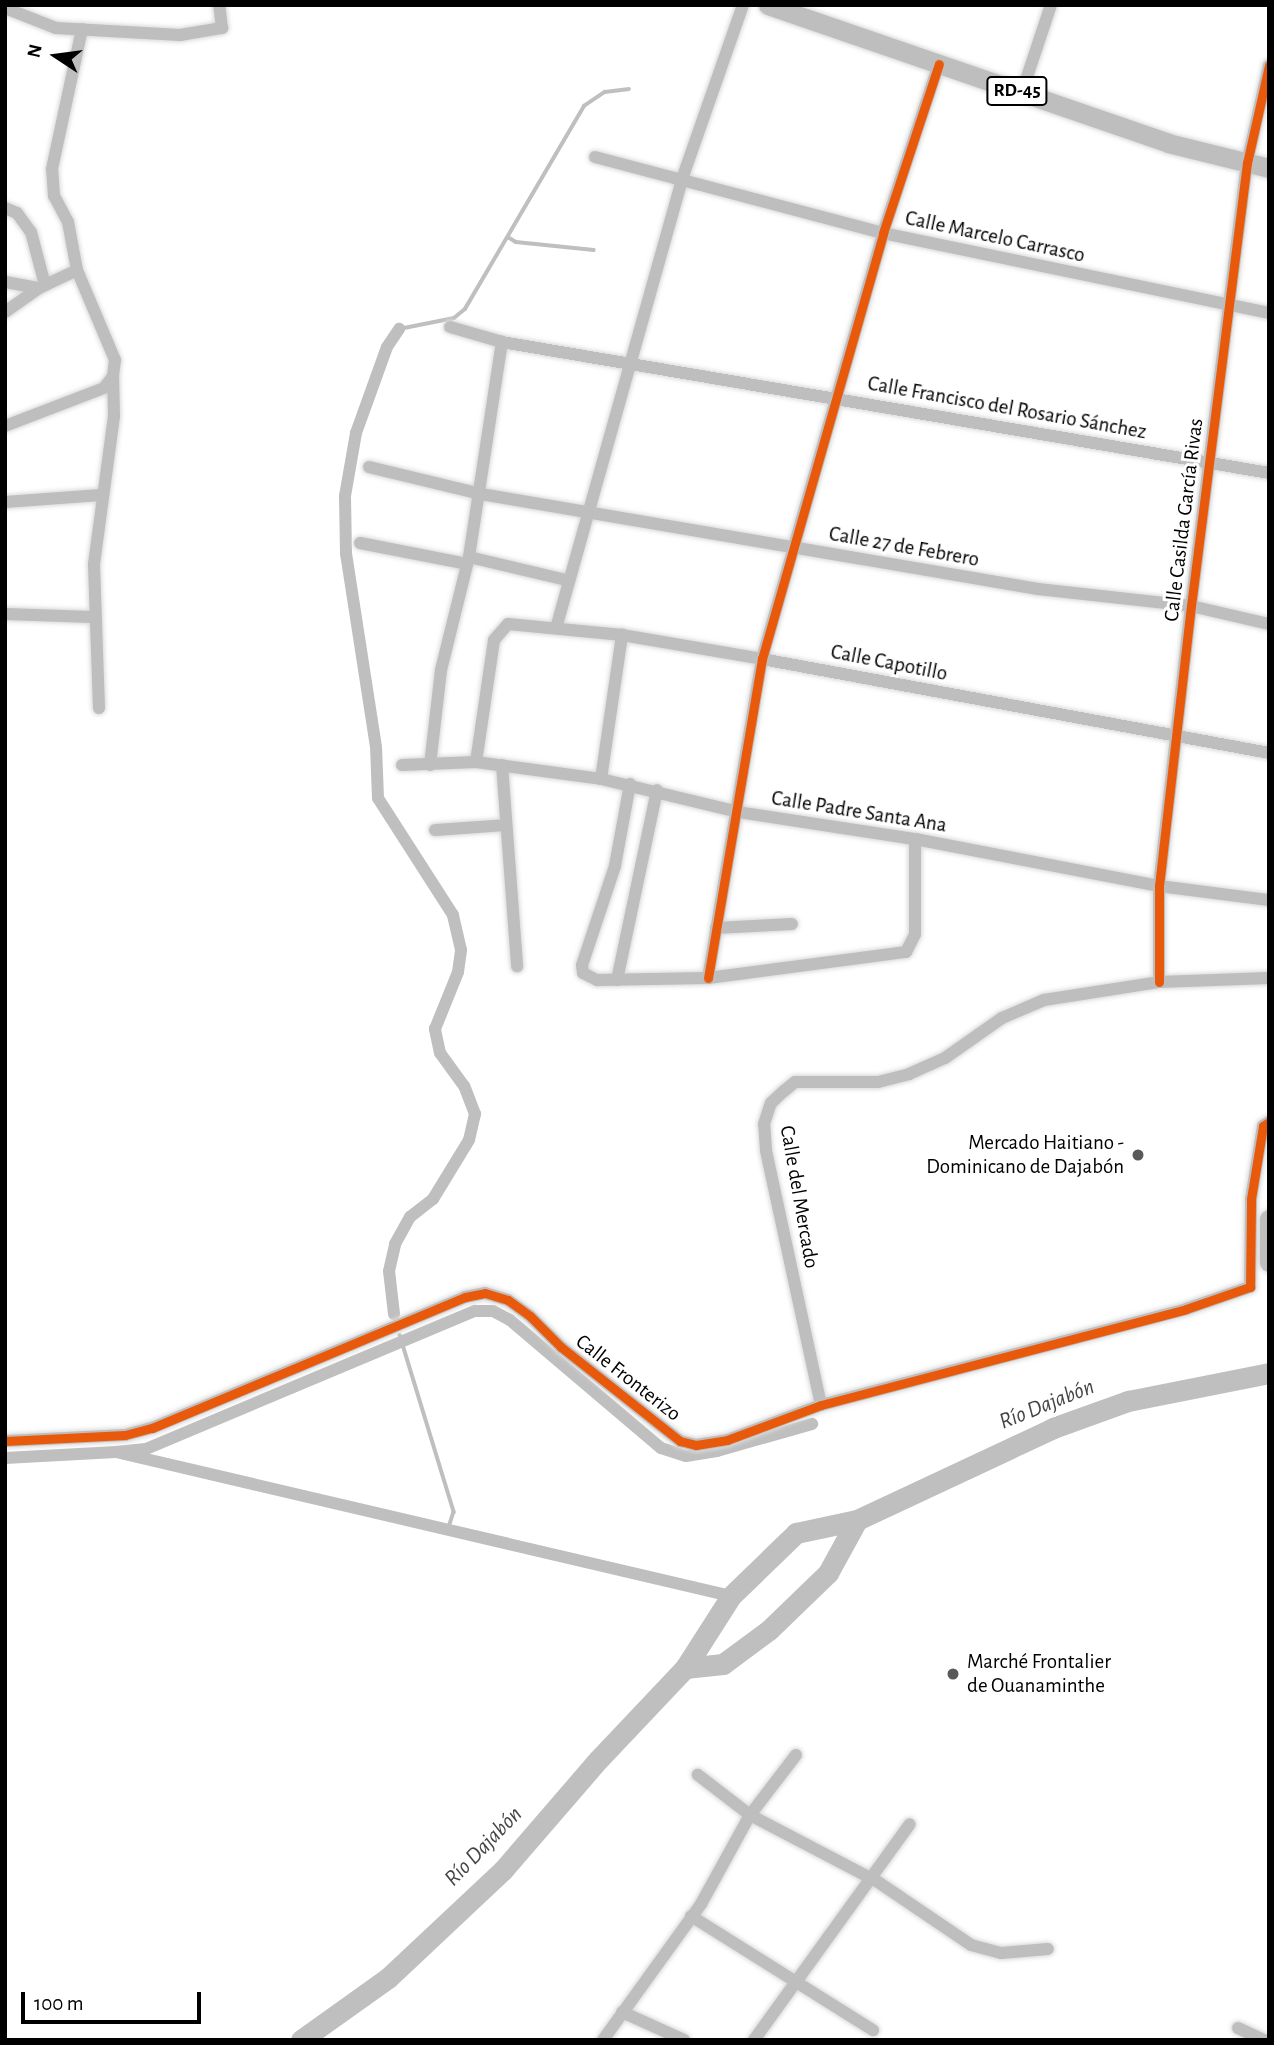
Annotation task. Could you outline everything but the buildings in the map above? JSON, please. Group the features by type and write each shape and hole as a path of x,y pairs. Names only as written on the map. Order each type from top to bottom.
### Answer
{"main road":[{"name":"RD-45","path":"771,6 1168,143 1269,168"},
{"path":"1269,1219 1269,1261"}],"street":[{"path":"5,8 56,28 180,34 222,28 219,5"},
{"path":"556,628 566,580 627,361 682,180 743,5"},
{"path":"1022,93 1051,5"},
{"path":"82,29 52,169 54,196 68,222 77,270 115,360 114,416 102,495 93,618 99,708"},
{"path":"708,978 762,659 883,233 939,64"},
{"name":"Calle Casilda García Rivas","path":"1159,982 1159,886 1227,305 1247,163 1269,65"},
{"name":"Calle Marcelo Carrasco","path":"595,157 883,233 1269,313"},
{"path":"5,208 17,213 31,232 42,286"},
{"path":"5,312 42,286 77,270"},
{"path":"5,282 42,286"},
{"name":"Calle Francisco del Rosario Sánchez","path":"450,327 502,342 836,397 1059,440 1269,472"},
{"path":"430,765 441,670 481,494 502,342"},
{"path":"5,426 104,388 113,376"},
{"name":"Calle 27 de Febrero","path":"369,467 481,494 1038,589 1191,606 1269,624"},
{"path":"5,502 102,495"},
{"path":"360,543 468,560 566,580"},
{"path":"5,614 93,618"},
{"name":"Calle Capotillo","path":"476,761 494,640 501,628 508,624 622,635 1269,753"},
{"path":"601,779 622,635"},
{"name":"Calle Padre Santa Ana","path":"402,765 476,761 601,779 657,790 738,812 915,839 1159,886 1269,900"},
{"path":"502,765 517,966"},
{"path":"630,784 615,866 582,965 588,978 708,978 906,952 915,934 915,839"},
{"path":"617,980 657,790"},
{"path":"435,830 506,825"},
{"path":"716,928 792,924"},
{"name":"Calle del Mercado","path":"821,1405 766,1150 764,1124 771,1103 795,1082 878,1082 909,1074 945,1058 1002,1018 1044,1000 1159,982 1269,978"},
{"name":"Calle Fronterizo","path":"5,1441 125,1435 152,1428 465,1297 485,1293 508,1300 561,1347 680,1441 696,1445 727,1440 821,1405 1186,1308 1250,1287 1251,1199 1263,1126 1269,1122"},
{"path":"603,2040 691,1916 750,1815 796,1755"},
{"path":"698,1775 750,1815 870,1878 971,1945 1001,1953 1048,1949"},
{"path":"754,2040 910,1824"},
{"path":"691,1916 873,2030"},
{"path":"622,2012 684,2040"},
{"path":"1238,2028 1264,2040"}],"waterway":[{"path":"399,329 454,318 465,309 584,106 605,92 629,89"},
{"path":"508,237 516,242 594,250"},
{"path":"394,1314 389,1271 395,1244 410,1217 433,1199 469,1140 475,1114 464,1086 440,1053 435,1029 458,972 461,950 453,915 378,798 376,747 346,554 345,496 356,433 387,347 399,329"},
{"path":"116,1452 146,1449 475,1311 493,1311 510,1320 661,1448 686,1456 717,1451 812,1424"},
{"path":"400,1335 454,1512 448,1531"},
{"name":"Río Dajabón","path":"301,2040 388,1978 503,1870 598,1760 685,1668 731,1596 796,1533 857,1520 1053,1428 1128,1401 1269,1373"},
{"path":"5,1458 116,1452 731,1596"},
{"name":"Río Dajabón","path":"685,1668 723,1664 769,1630 828,1573 857,1520"}],"cycle path":[{"path":"708,978 762,659 883,233 939,64"},
{"path":"1159,982 1159,886 1191,606 1247,163 1269,65"},
{"path":"5,1441 125,1435 152,1428 465,1297 485,1293 508,1300 530,1316 561,1347 680,1441 696,1445 727,1440 821,1405 1186,1309 1250,1287 1251,1199 1263,1126 1269,1122"}],"place":[{"name":"Mercado Haitiano - Dominicano de Dajabón","path":"1138,1155"},
{"name":"Marché Frontalier de Ouanaminthe","path":"953,1674"}]}
